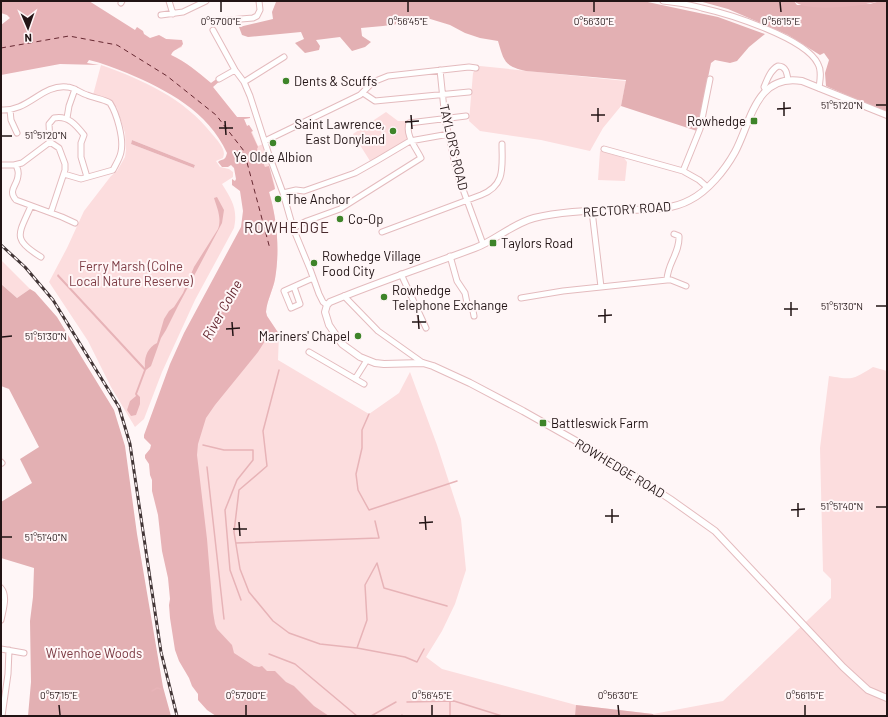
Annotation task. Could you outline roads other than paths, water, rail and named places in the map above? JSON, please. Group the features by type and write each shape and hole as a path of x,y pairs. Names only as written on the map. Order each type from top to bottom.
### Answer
{"street":[{"path":"170,1 174,14"},
{"path":"162,15 183,12 206,1"},
{"path":"229,20 252,18 257,16 260,10 259,1"},
{"path":"663,1 700,7 719,12 744,20 789,40 807,51 818,62 821,69 819,88"},
{"path":"213,30 235,70 244,82 255,107 293,228 320,298 327,305"},
{"path":"244,82 284,58"},
{"name":"RECTORY ROAD","path":"327,305 344,296 482,244 506,230 534,218 548,215 592,211 670,207 689,200 707,187 724,168 734,153 759,98 766,90 779,82 788,80 785,70 780,66 777,66 770,73 764,87 766,90"},
{"path":"265,141 360,95 373,82 388,76 469,67 476,68"},
{"path":"219,79 235,70"},
{"name":"TAYLOR'S ROAD","path":"440,70 445,119 457,173 482,244"},
{"path":"683,171 700,129 710,79"},
{"path":"788,80 802,82 819,88 887,115"},
{"path":"1,110 10,110 20,107 40,94 64,86 110,103 121,133 121,154 113,170 78,178 64,174"},
{"path":"67,118 69,106 75,89"},
{"path":"363,93 375,101 469,92"},
{"path":"10,110 11,120 18,133"},
{"path":"293,228 307,221 340,209 421,158 412,140 408,128 409,123 466,116"},
{"path":"51,212 65,167 59,148 50,142 48,128 50,121 57,117 67,118 84,135 81,142 81,157 86,177"},
{"path":"283,193 296,190 304,191 355,173 412,140 449,134"},
{"path":"1,165 16,165 26,160 50,142"},
{"path":"382,232 486,193 497,185 502,171 502,144"},
{"path":"604,149 683,171 699,180 707,187"},
{"path":"16,165 18,174 12,189 12,193 16,200 51,212 76,223"},
{"path":"31,206 20,232 20,237 26,246 41,257"},
{"path":"592,211 601,287"},
{"path":"667,280 667,274 680,245 678,234"},
{"path":"450,256 457,281 465,293 467,303 472,306 474,316"},
{"path":"401,274 426,328"},
{"path":"294,287 313,278"},
{"path":"521,298 563,291 667,280 671,280 686,286"},
{"path":"344,296 378,331 423,363"},
{"name":"ROWHEDGE ROAD","path":"327,305 324,312 333,332 347,349 366,360 384,364 423,363 470,383 608,459 677,503 715,531 810,632 868,690 887,698"},
{"path":"309,352 364,384"},
{"path":"355,379 366,360"},
{"path":"1,588 5,597 1,620"},
{"path":"1,649 24,653"},
{"path":"2,716 9,650"}],"water":[{"name":"River Colne","path":"1,1 89,1 135,30 137,27 150,38 159,35 166,39 182,40 183,44 173,51 171,55 197,71 211,83 218,78 221,80 213,87 237,117 250,117 244,119 247,126 249,125 253,131 251,132 265,167 269,166 275,189 269,192 277,235 277,268 266,312 279,334 270,337 265,341 258,352 215,405 206,418 198,444 197,455 207,539 213,612 217,629 232,645 234,653 254,666 262,666 267,671 275,671 286,682 294,686 314,706 329,716 216,716 207,710 198,700 198,694 192,686 175,650 170,618 168,578 162,551 158,515 152,491 152,480 149,464 145,458 145,455 150,449 151,445 144,438 144,435 170,364 184,333 241,227 243,211 240,191 232,185 232,179 235,181 236,179 234,168 231,165 228,167 222,167 218,162 224,159 227,153 219,138 198,114 171,95 127,73 89,60 87,63 99,65 60,64 1,75 1,25 10,18 1,13"},
{"path":"794,1 880,1 861,5 822,8 800,5"},
{"path":"132,140 195,165 194,168 131,144"},
{"path":"217,197 224,210 222,223 161,338 151,366 146,370 137,394 140,397 140,404 136,415 131,416 127,410 130,401 136,396 135,394 144,370 57,276 58,274 145,368 147,354 149,350 157,343 164,319 183,293 194,267 218,229 218,209 214,198"}],"waterway":[{"path":"279,370 263,431 267,466 239,490 234,532 240,569 249,592 273,621 289,633 320,644 357,648 405,657 417,662 424,649"},
{"path":"369,414 362,430 362,448 356,474 358,490 369,510 457,481"},
{"path":"203,445 224,450 253,450 253,460 237,480 225,510 230,570 241,600"},
{"path":"207,467 224,619"},
{"path":"236,543 379,538 375,521"},
{"path":"357,648 367,620 365,585 377,563 384,588 447,606"},
{"path":"269,654 295,664 357,716"},
{"path":"152,691 157,688 161,689"},
{"path":"407,702 454,701 502,716"},
{"path":"371,716 396,702"},
{"path":"450,702 450,716"}],"railway":[{"path":"1,245 25,267 53,300 119,407 130,444 161,652 177,716"}],"place":[{"name":"Dents & Scuffs","path":"286,81"},
{"name":"Rowhedge","path":"754,121"},
{"name":"Saint Lawrence, East Donyland","path":"393,131"},
{"name":"Ye Olde Albion","path":"273,143"},
{"name":"The Anchor","path":"278,199"},
{"name":"Co-Op","path":"340,219"},
{"name":"Taylors Road","path":"493,243"},
{"name":"Rowhedge Village Food City","path":"314,263"},
{"name":"Rowhedge Telephone Exchange","path":"384,297"},
{"name":"Mariners' Chapel","path":"358,336"},
{"name":"Battleswick Farm","path":"543,423"}],"district":[{"name":"ROWHEDGE","path":"287,228"}],"park label":[{"name":"Ferry Marsh (Colne Local Nature Reserve)","path":"131,274"},
{"name":"Wivenhoe Woods","path":"94,653"}]}
